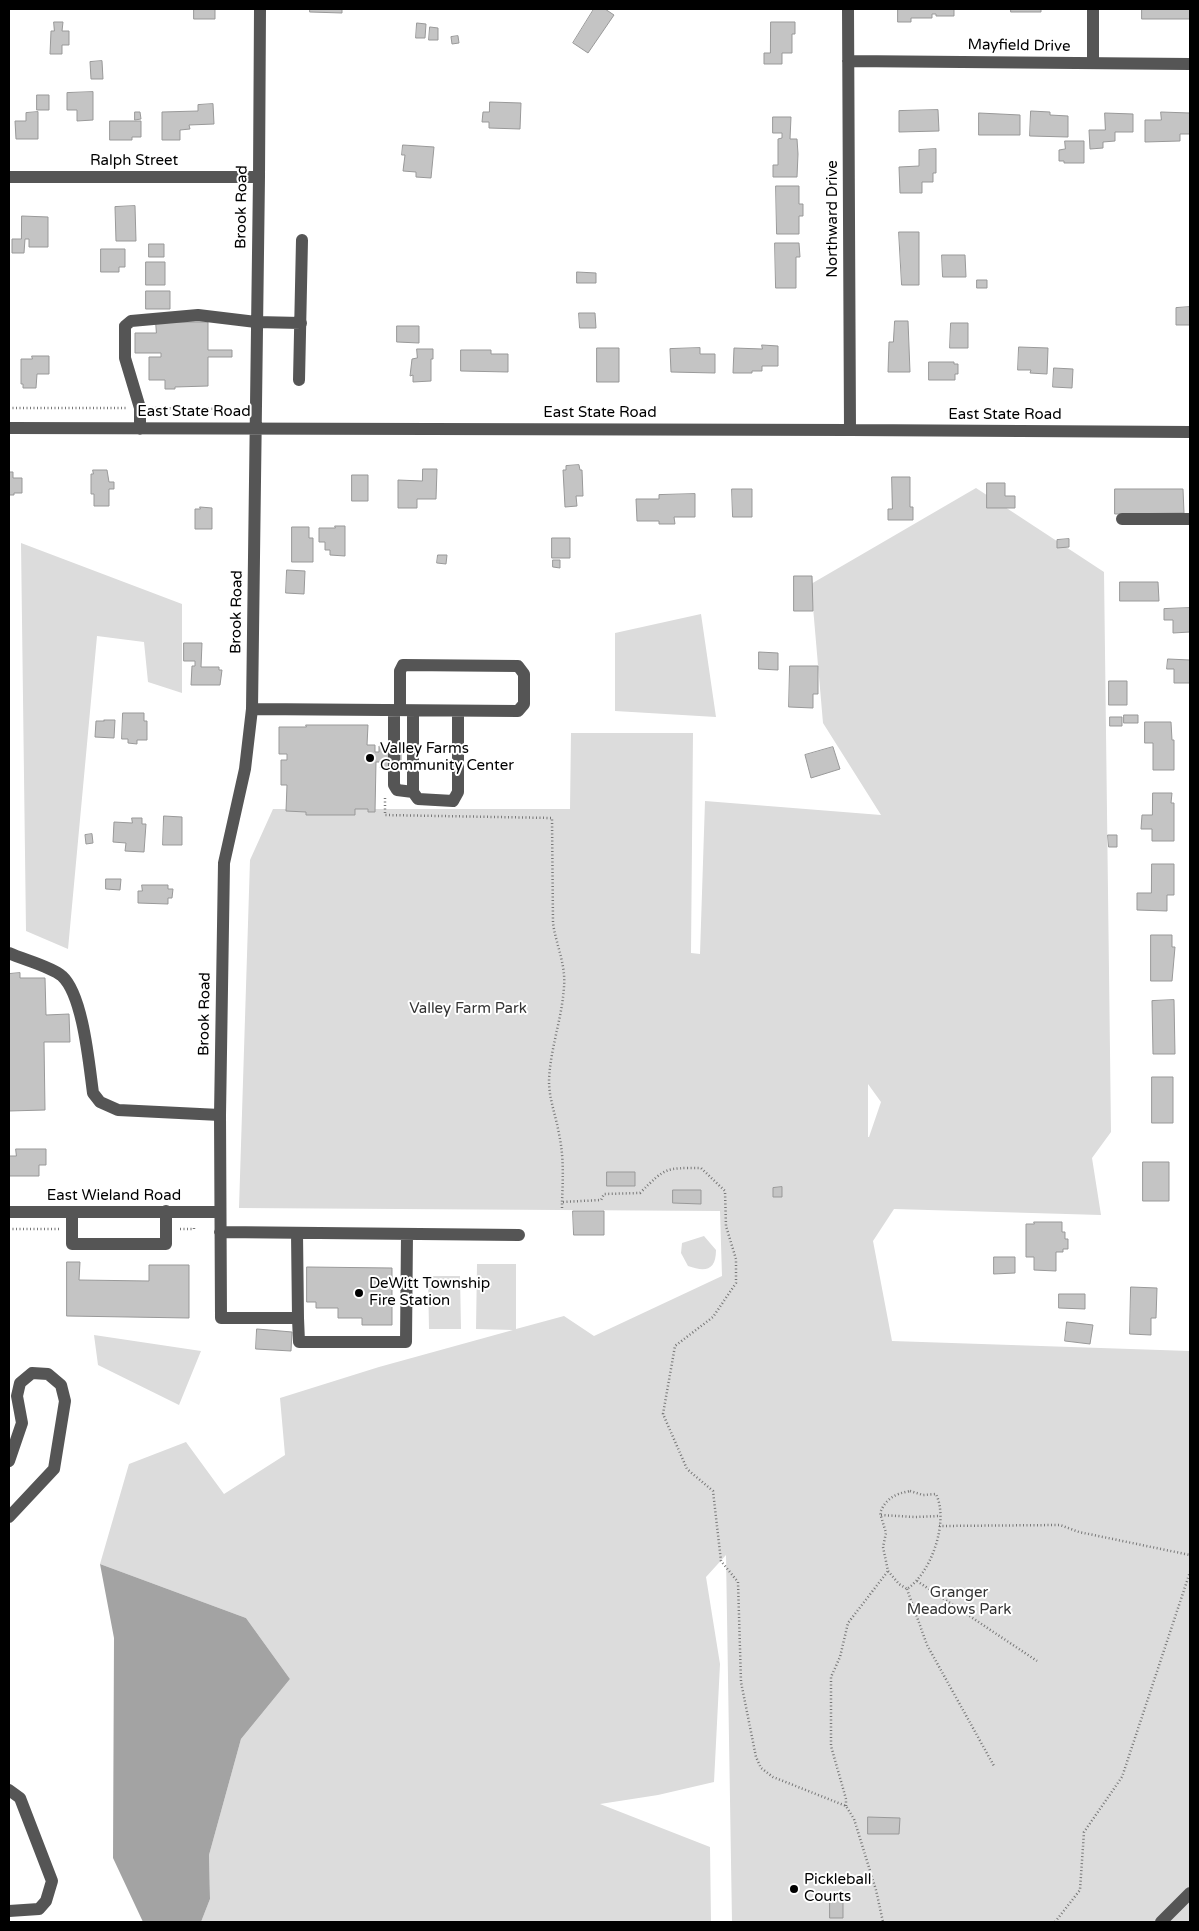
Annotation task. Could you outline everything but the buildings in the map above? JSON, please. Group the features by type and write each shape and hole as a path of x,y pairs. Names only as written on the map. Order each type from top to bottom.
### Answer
{"street":[{"name":"Brook Road","path":"260,9 252,709 245,769 224,863 220,1115 221,1318 298,1318"},
{"name":"Northward Drive","path":"848,9 850,430"},
{"path":"1093,9 1094,63"},
{"name":"Mayfield Drive","path":"848,60 1190,64"},
{"name":"Ralph Street","path":"9,177 259,177"},
{"path":"299,380 302,240"},
{"path":"140,429 140,408 125,358 125,326 131,320 198,315 256,322 301,323"},
{"name":"East State Road","path":"9,428 1190,432"},
{"path":"1122,519 1190,519"},
{"path":"252,709 402,710 458,711 518,711 524,704 524,674 518,666 403,665 400,671 402,710 413,792 418,799 453,800 458,792 458,711"},
{"path":"402,710 394,784 397,790 413,792"},
{"path":"9,953 54,971 62,976 69,985 78,1004 94,1093 100,1102 118,1110 220,1115"},
{"name":"East Wieland Road","path":"9,1212 220,1212"},
{"path":"72,1212 72,1244 166,1244 166,1212"},
{"path":"220,1232 519,1236"},
{"path":"297,1233 299,1342 406,1342 407,1234"},
{"path":"9,1462 22,1423 17,1396 20,1383 32,1373 48,1374 61,1385 65,1401 54,1469 9,1517"},
{"path":"9,1790 20,1798 52,1881 46,1901 39,1910 9,1911"},
{"path":"1161,1922 1190,1893"}],"path":[{"path":"9,408 228,409"},
{"path":"552,818 553,923 554,935 563,963 564,986 552,1053 549,1082 551,1104 559,1132 564,1163 562,1208"},
{"path":"562,1202 601,1200 604,1194 640,1193 659,1174 671,1168 701,1168 725,1191 726,1226 736,1259 736,1283 714,1317 675,1346 663,1414 687,1469 712,1491 721,1561 738,1582 741,1682 761,1768 772,1777 846,1806"},
{"path":"907,1589 917,1582 926,1569 937,1540 939,1502 936,1494 923,1495 910,1491 896,1494 884,1503 880,1513 886,1532 883,1547 888,1571 899,1584 907,1589 927,1645 994,1766"},
{"path":"881,1515 939,1516"},
{"path":"939,1526 1060,1524 1079,1532 1190,1555"},
{"path":"883,1922 875,1887 854,1819 846,1806 831,1746 831,1677 840,1657 848,1624 888,1571"},
{"path":"1054,1922 1080,1890 1084,1832 1122,1777 1190,1572"},
{"path":"917,1582 1037,1661"}],"green space":[{"path":"976,488 1104,572 1111,1132 1092,1158 1101,1215 894,1209 873,1241 892,1341 1190,1351 1190,1922 732,1922 726,1555 706,1577 720,1664 714,1782 658,1795 600,1804 710,1847 711,1922 201,1922 210,1899 209,1855 241,1739 290,1679 246,1618 100,1564 129,1464 186,1442 224,1494 285,1455 280,1398 379,1367 513,1330 476,1329 477,1264 516,1264 516,1329 564,1316 594,1336 722,1276 720,1211 239,1208 250,860 273,809 570,809 571,733 693,733 691,953 700,954 705,801 881,815 823,723 811,584","holes":["868,1084 881,1102 869,1137 868,1137"]},
{"path":"21,543 182,604 182,693 148,682 144,642 97,636 68,949 26,931"},
{"path":"701,614 716,717 615,711 615,633"},
{"path":"704,1236 716,1250 712,1266 700,1269 688,1266 681,1253 682,1243"},
{"path":"428,1276 460,1276 461,1329 429,1329"},
{"path":"94,1335 201,1351 179,1405 98,1365"}],"shaded area":[{"path":"100,1564 246,1618 290,1679 241,1739 209,1855 210,1899 201,1922 143,1922 113,1858 114,1638"}],"place":[{"name":"Valley Farms Community Center","path":"370,758"},
{"name":"DeWitt Township Fire Station","path":"359,1293"},
{"name":"Pickleball Courts","path":"794,1889"}],"park label":[{"name":"Valley Farm Park","path":"468,1009"},
{"name":"Granger Meadows Park","path":"959,1602"}]}
